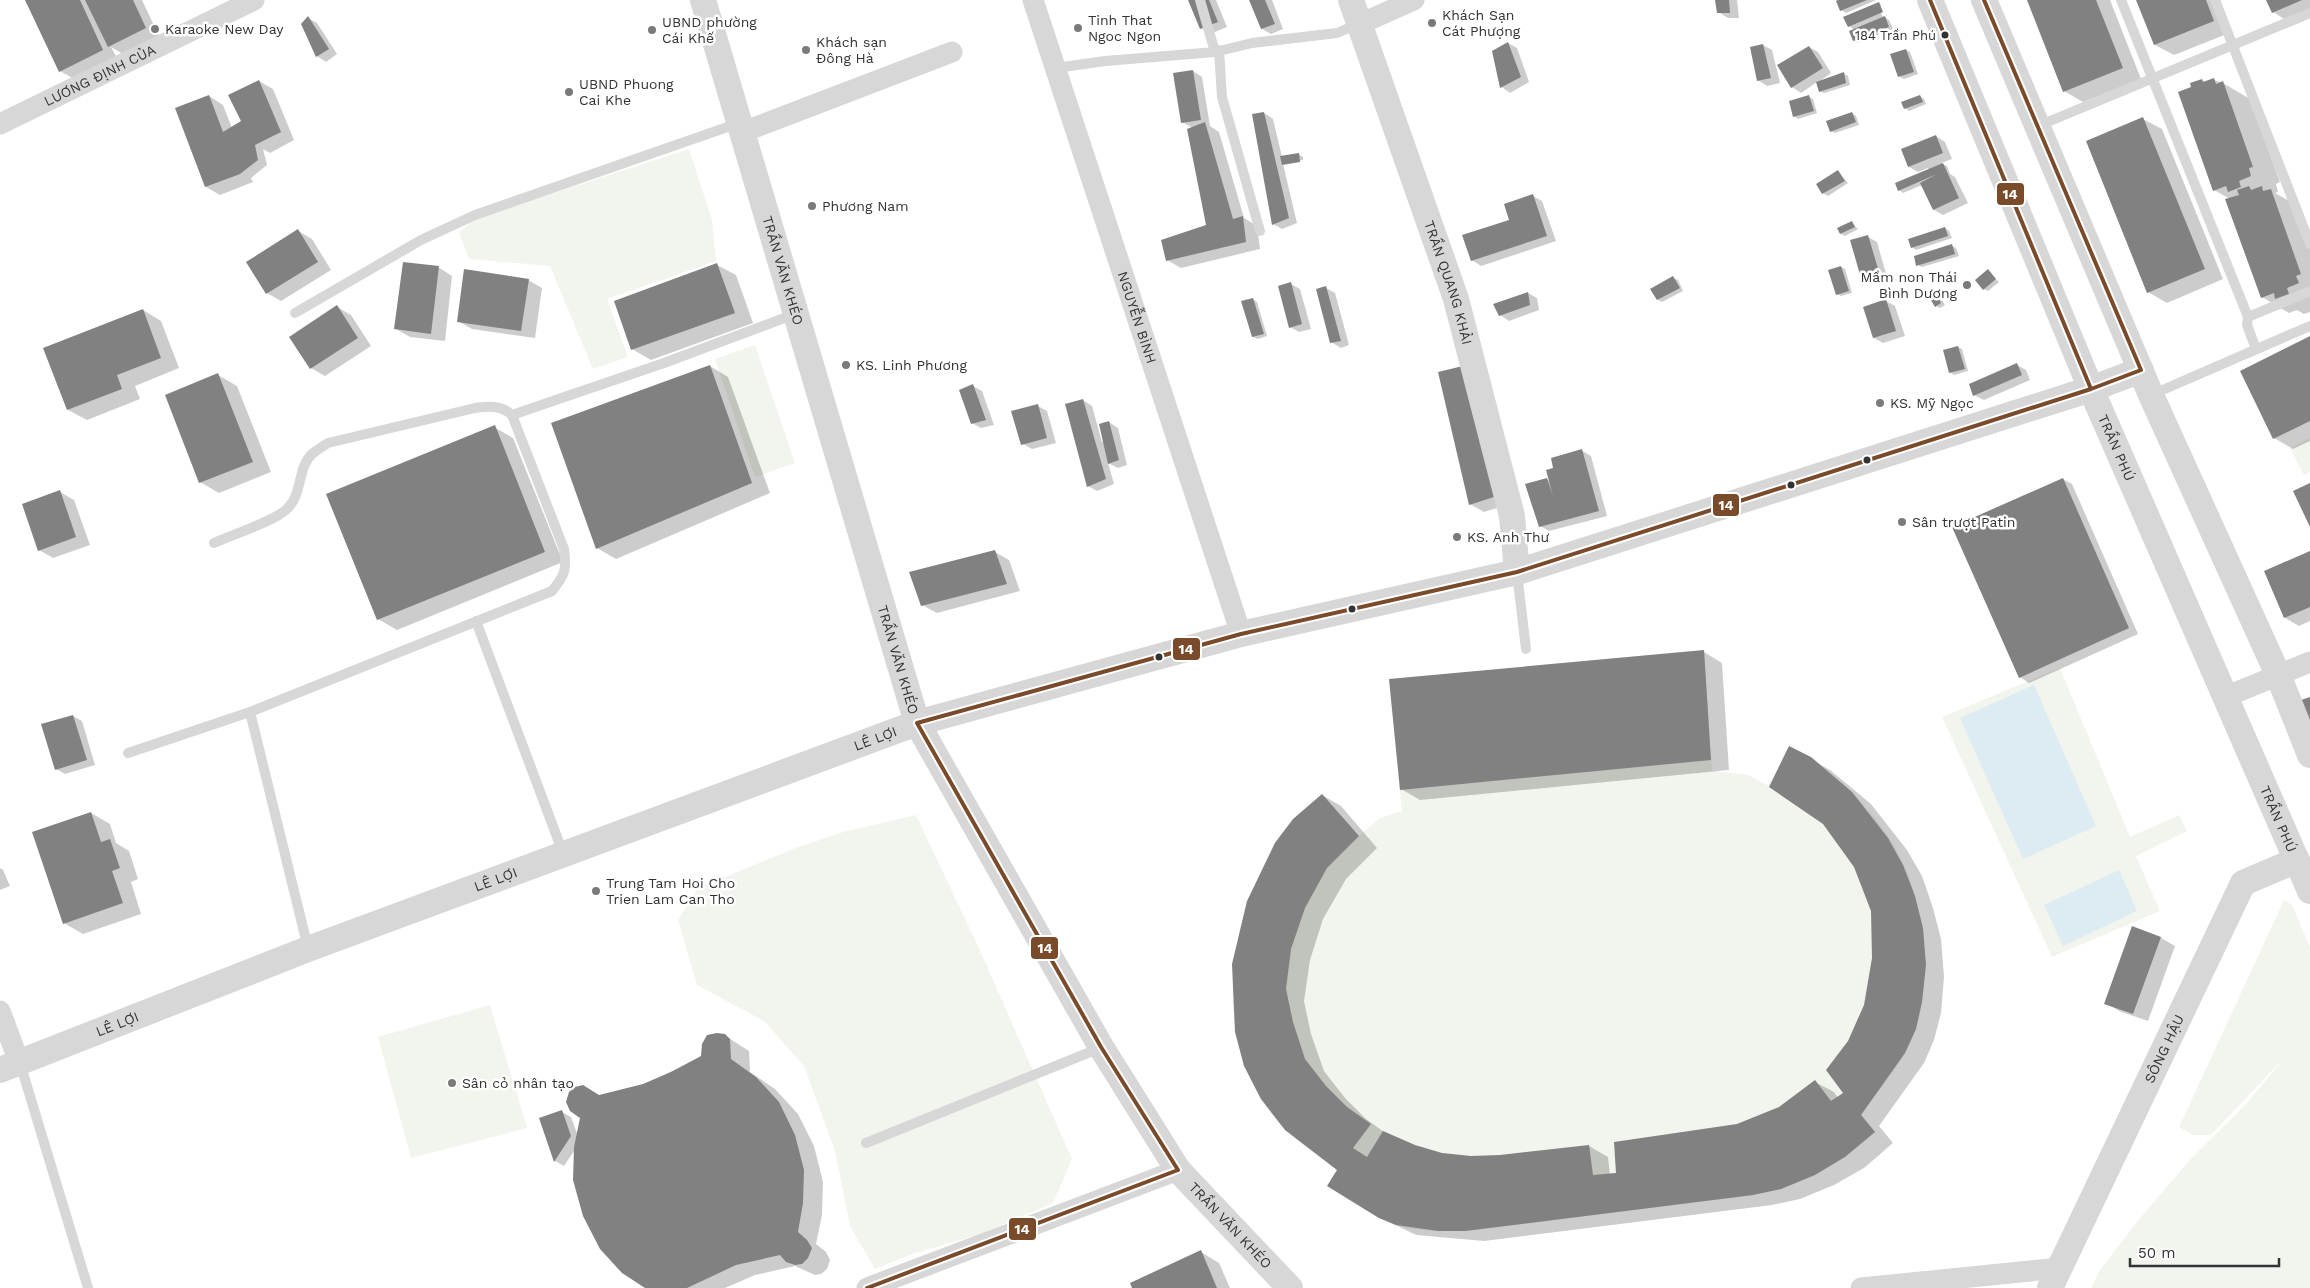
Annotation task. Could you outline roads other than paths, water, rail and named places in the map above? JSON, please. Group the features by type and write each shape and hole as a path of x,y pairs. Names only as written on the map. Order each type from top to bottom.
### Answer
{"street":[{"name":"LƯƠNG ĐỊNH CỦA","path":"0,124 254,0"},
{"name":"TRẦN VĂN KHÉO","path":"703,0 917,723 1100,1047 1178,1170 1290,1288"},
{"name":"NGUYỄN BÌNH","path":"1032,0 1056,68 1241,634"},
{"path":"1355,12 1414,0"},
{"name":"TRẦN PHÚ","path":"1930,0 2091,389 2310,891"},
{"path":"1984,0 2151,395 2279,677 2310,755"},
{"name":"TRẦN QUANG KHẢI","path":"1355,12 1456,299 1512,516 1517,572"},
{"path":"742,127 952,52"},
{"name":"LÊ LỢI","path":"10,1066 308,949 562,853 917,723 1241,634 1517,572 2091,389 2141,370"},
{"path":"2225,697 2279,677 2310,662"},
{"name":"SÔNG HẬU","path":"1861,1288 2055,1278 2243,882 2297,860"},
{"path":"0,1011 10,1066"},
{"path":"868,1288 1178,1170"}],"lane":[{"path":"1200,0 1217,51 1222,97 1260,231"},
{"path":"2121,0 2248,317 2247,326 2256,349"},
{"path":"2215,0 2310,244"},
{"path":"1056,68 1105,61 1217,51 1252,43 1337,33 1355,12"},
{"path":"2038,126 2310,13"},
{"path":"296,313 421,240 475,215 742,127"},
{"path":"2248,317 2310,291"},
{"path":"512,415 796,313"},
{"path":"2151,395 2310,326"},
{"path":"128,753 250,712 552,591 563,578 567,565 564,549 512,415 504,408 491,406 475,408 328,443 312,454 303,471 299,490 287,509 214,543"},
{"path":"1517,572 1526,649"},
{"path":"476,621 562,853"},
{"path":"250,712 308,949"},
{"path":"866,1143 1100,1047"},
{"path":"10,1066 88,1288"}],"place":[{"name":"Khách Sạn Cát Phượng","path":"1432,23"},
{"name":"Tinh That Ngoc Ngon","path":"1078,28"},
{"name":"Karaoke New Day","path":"155,29"},
{"name":"UBND phường Cái Khế","path":"652,30"},
{"name":"184 Trần Phú","path":"1945,35"},
{"name":"Khách sạn Đông Hà","path":"806,50"},
{"name":"UBND Phuong Cai Khe","path":"569,92"},
{"name":"Phương Nam","path":"812,206"},
{"name":"Mầm non Thái Bình Dương","path":"1967,285"},
{"name":"KS. Linh Phương","path":"846,365"},
{"name":"KS. Mỹ Ngọc","path":"1880,403"},
{"name":"Sân trượt Patin","path":"1902,522"},
{"name":"KS. Anh Thư","path":"1457,537"},
{"name":"Trung Tam Hoi Cho Trien Lam Can Tho","path":"596,891"},
{"name":"Sân cỏ nhân tạo","path":"452,1083"}]}
